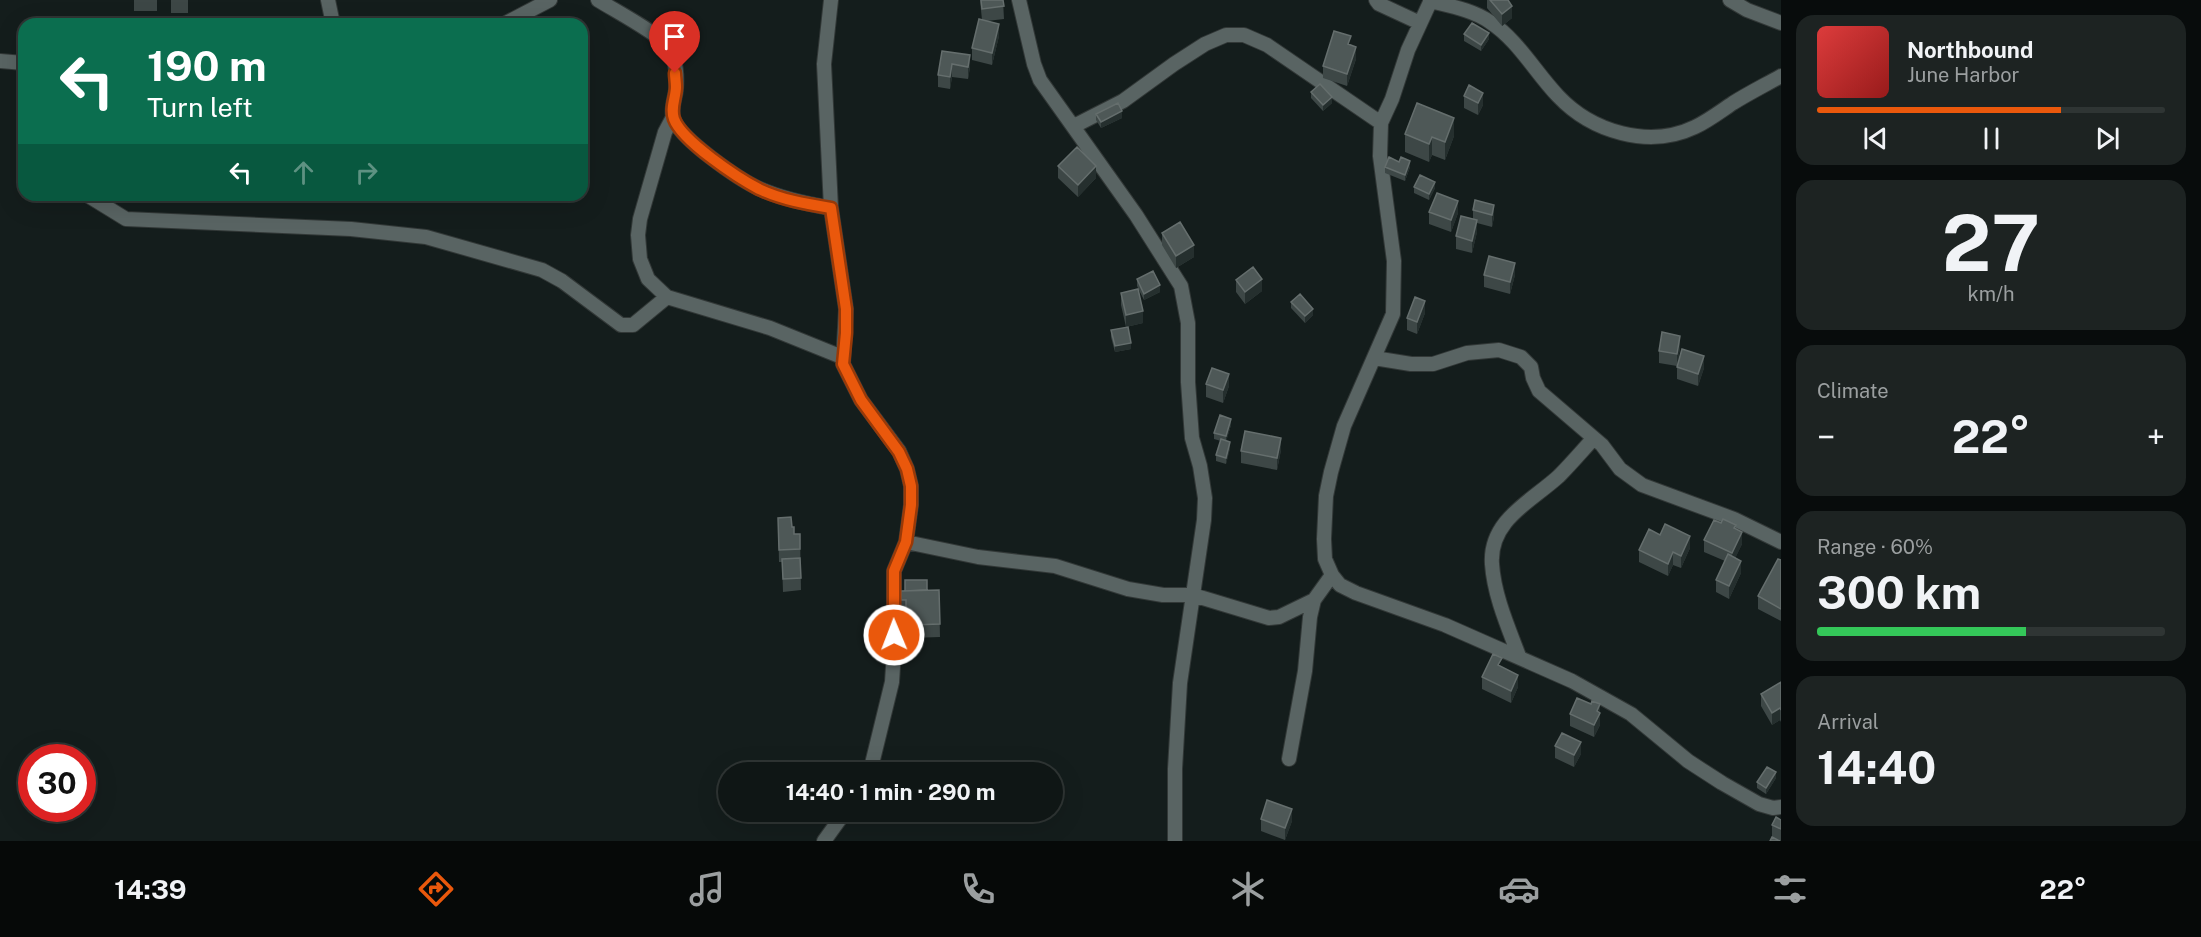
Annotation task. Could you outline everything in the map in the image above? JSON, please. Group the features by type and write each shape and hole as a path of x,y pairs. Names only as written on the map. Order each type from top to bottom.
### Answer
{"street":[{"path":"328,0 332,18"},
{"path":"516,18 550,0"},
{"path":"598,0 667,45 674,59 676,87 673,117 664,132 645,198 638,235 639,259 648,279 667,297 770,328 842,357"},
{"path":"831,0 825,64 831,208 846,309 846,333 842,357 845,372 861,400 899,452 907,469 911,505 906,542 894,571 892,682 872,762"},
{"path":"1019,0 1040,80 1136,215 1181,286 1188,323 1188,382 1192,438 1200,466 1205,498 1204,520 1180,683 1175,769 1175,841"},
{"path":"1376,0 1379,4 1420,23"},
{"path":"1781,76 1694,127 1662,136 1645,138 1627,135 1610,130 1571,108 1502,31 1489,21 1472,13 1430,0 1381,123 1380,156 1394,261 1393,314 1344,426 1326,495 1325,559 1332,575 1340,585 1445,625 1572,681 1624,710 1688,761 1747,798 1773,808 1781,807"},
{"path":"1730,0 1747,10 1781,23"},
{"path":"1074,126 1123,101 1205,44 1226,35 1244,36 1267,45 1381,123"},
{"path":"0,61 18,62"},
{"path":"673,117 679,130 693,143 759,189 795,202 831,208"},
{"path":"97,201 126,219 351,230 426,237 542,270 562,281 621,325 633,325 667,297"},
{"path":"1374,358 1411,364 1433,364 1485,350 1510,353 1528,362 1539,391 1602,445 1620,469 1642,485 1734,519 1781,542"},
{"path":"1519,656 1500,606 1491,562 1496,540 1502,527 1515,512 1558,477 1593,439"},
{"path":"906,542 978,557 1055,566 1143,593 1193,595 1269,618 1314,600"},
{"path":"1288,759 1305,671 1310,617 1314,600 1332,575"},
{"path":"824,841 838,822"}],"building":[{"path":"981,0 1003,0 1004,6 982,9"},
{"path":"1490,0 1508,0 1512,6 1502,14"},
{"path":"979,19 999,24 992,53 972,48"},
{"path":"1472,23 1489,33 1481,45 1464,34"},
{"path":"1334,31 1351,36 1348,44 1356,47 1347,74 1323,66"},
{"path":"942,51 970,55 968,67 952,64 950,77 938,75"},
{"path":"1320,84 1332,97 1323,105 1311,92"},
{"path":"1469,85 1483,93 1478,103 1464,96"},
{"path":"1118,103 1122,111 1101,122 1096,114"},
{"path":"1417,103 1454,118 1445,142 1432,137 1429,144 1405,134"},
{"path":"1077,147 1096,166 1078,185 1058,166"},
{"path":"1389,157 1399,162 1401,157 1410,161 1405,175 1385,167"},
{"path":"1420,175 1435,182 1429,194 1414,187"},
{"path":"1437,193 1458,201 1451,220 1429,212"},
{"path":"1475,200 1494,205 1492,215 1473,210"},
{"path":"1461,216 1477,220 1472,241 1456,236"},
{"path":"1180,222 1194,245 1176,256 1162,233"},
{"path":"1489,256 1515,263 1510,282 1484,275"},
{"path":"1253,267 1262,279 1245,292 1236,280"},
{"path":"1153,271 1160,285 1144,294 1137,279"},
{"path":"1138,289 1143,311 1126,315 1121,293"},
{"path":"1300,294 1313,309 1305,316 1291,302"},
{"path":"1415,297 1425,301 1417,322 1407,318"},
{"path":"1128,327 1131,343 1115,346 1111,330"},
{"path":"1662,332 1680,336 1677,354 1659,351"},
{"path":"1682,349 1704,356 1698,374 1677,367"},
{"path":"1212,368 1229,374 1223,390 1206,384"},
{"path":"1220,415 1231,419 1226,436 1214,433"},
{"path":"1245,431 1281,438 1277,458 1241,451"},
{"path":"1221,439 1230,442 1226,458 1216,455"},
{"path":"791,517 794,534 800,534 800,549 779,550 778,518"},
{"path":"1723,519 1736,525 1734,528 1742,532 1732,553 1704,540 1714,520 1721,523"},
{"path":"1665,524 1690,536 1681,556 1673,552 1668,564 1639,550 1649,529 1660,535"},
{"path":"1728,554 1741,561 1729,586 1716,580"},
{"path":"800,558 801,578 783,579 782,559"},
{"path":"1778,559 1781,560 1781,609 1758,596"},
{"path":"905,580 927,580 927,590 905,591"},
{"path":"939,590 940,624 911,625 910,612 906,612 906,600 901,600 901,591"},
{"path":"1493,654 1502,658 1498,665 1518,675 1511,691 1482,677"},
{"path":"1781,682 1781,710 1780,708 1772,713 1761,694"},
{"path":"1577,698 1591,704 1592,701 1600,704 1597,711 1600,713 1594,725 1570,714"},
{"path":"1562,733 1581,742 1574,755 1555,746"},
{"path":"1767,767 1776,772 1766,788 1757,782"},
{"path":"1267,800 1292,809 1285,828 1261,819"},
{"path":"1776,817 1781,820 1781,829 1772,825"}],"route":[{"path":"675,73 673,117 679,130 693,143 759,189 795,202 831,208 846,309 846,333 842,357 845,372 861,400 899,452 907,469 911,486 906,542 894,571 894,635"}]}
